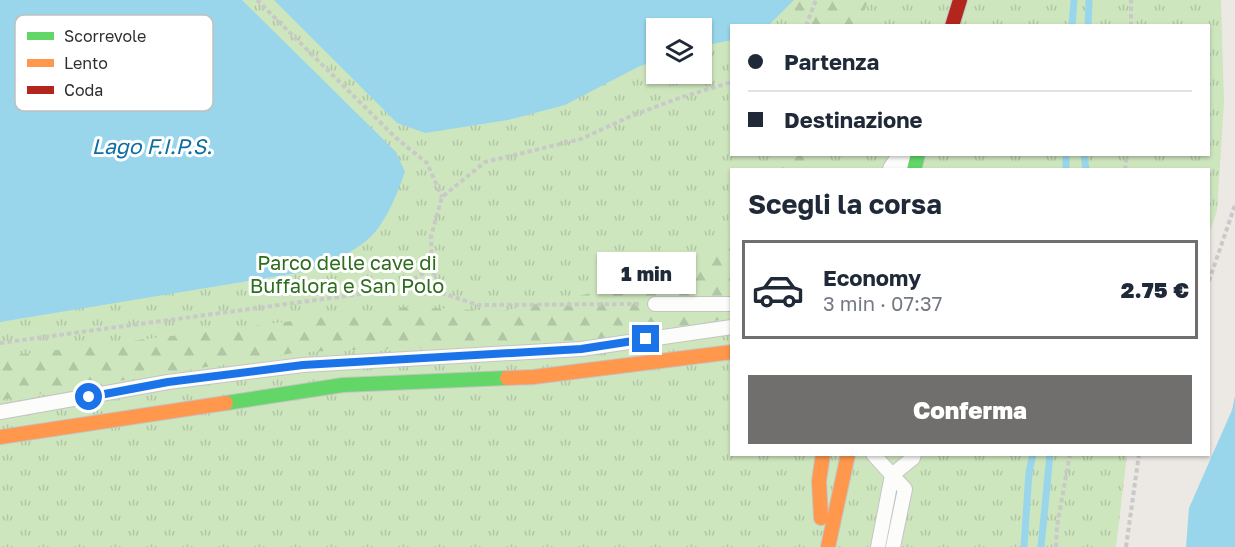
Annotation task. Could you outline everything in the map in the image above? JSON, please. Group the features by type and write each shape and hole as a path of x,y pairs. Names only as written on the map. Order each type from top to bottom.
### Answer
{"street":[{"path":"953,24 960,0"},
{"path":"0,437 343,385 533,377 730,352"},
{"path":"823,456 819,503 827,547"},
{"path":"827,547 848,456"}],"lane":[{"path":"655,304 730,304"},
{"path":"0,412 168,382 303,365 581,349 730,327"},
{"path":"875,456 905,489 894,547"},
{"path":"878,547 892,475 914,456"}],"path":[{"path":"257,0 396,138 427,163 442,196"},
{"path":"807,24 816,0"},
{"path":"1131,0 1131,24"},
{"path":"655,304 478,305 442,293 432,268 431,236 442,196 485,162 581,139 650,108 730,83"},
{"path":"1210,278 1235,204"},
{"path":"0,343 397,289 432,268"},
{"path":"1056,547 1057,526 1070,456"},
{"path":"1126,547 1139,456"}],"green space":[{"name":"Parco delle cave di Buffalora e San Polo","path":"0,0 1221,0 1224,102 1217,211 1210,231 1210,168 730,168 730,456 1127,456 1116,547 0,547"},
{"path":"794,0 868,0 860,24 795,24"},
{"path":"778,156 816,156 811,168 772,168"},
{"path":"730,228 730,318 582,342 300,352 0,400 0,357 405,307 502,311 592,293 702,253"}],"water":[{"name":"Lago F.I.P.S.","path":"0,0 242,0 396,152 405,172 387,214 372,235 347,254 309,271 0,322"},
{"path":"274,0 794,0 770,24 730,24 730,40 712,44 712,18 646,18 646,64 565,105 508,120 425,133 397,123"},
{"path":"1235,396 1235,547 1186,547 1189,508 1232,410"}],"waterway":[{"path":"1072,24 1074,0"},
{"path":"1088,24 1089,0"},
{"path":"1066,156 1066,168"},
{"path":"1084,156 1086,168"},
{"path":"1024,547 1029,472 1033,456"},
{"path":"1041,547 1050,456"}],"traffic: fast":[{"path":"914,168 918,156"},
{"path":"226,403 343,385 507,378"}],"traffic: slow":[{"path":"507,378 533,377 730,352"},
{"path":"0,437 226,403"},
{"path":"821,518 819,481 823,456"},
{"path":"828,547 848,456"}],"traffic: jam":[{"path":"953,24 960,0"}],"route":[{"path":"89,397 168,382 303,365 581,349 646,339"}]}
